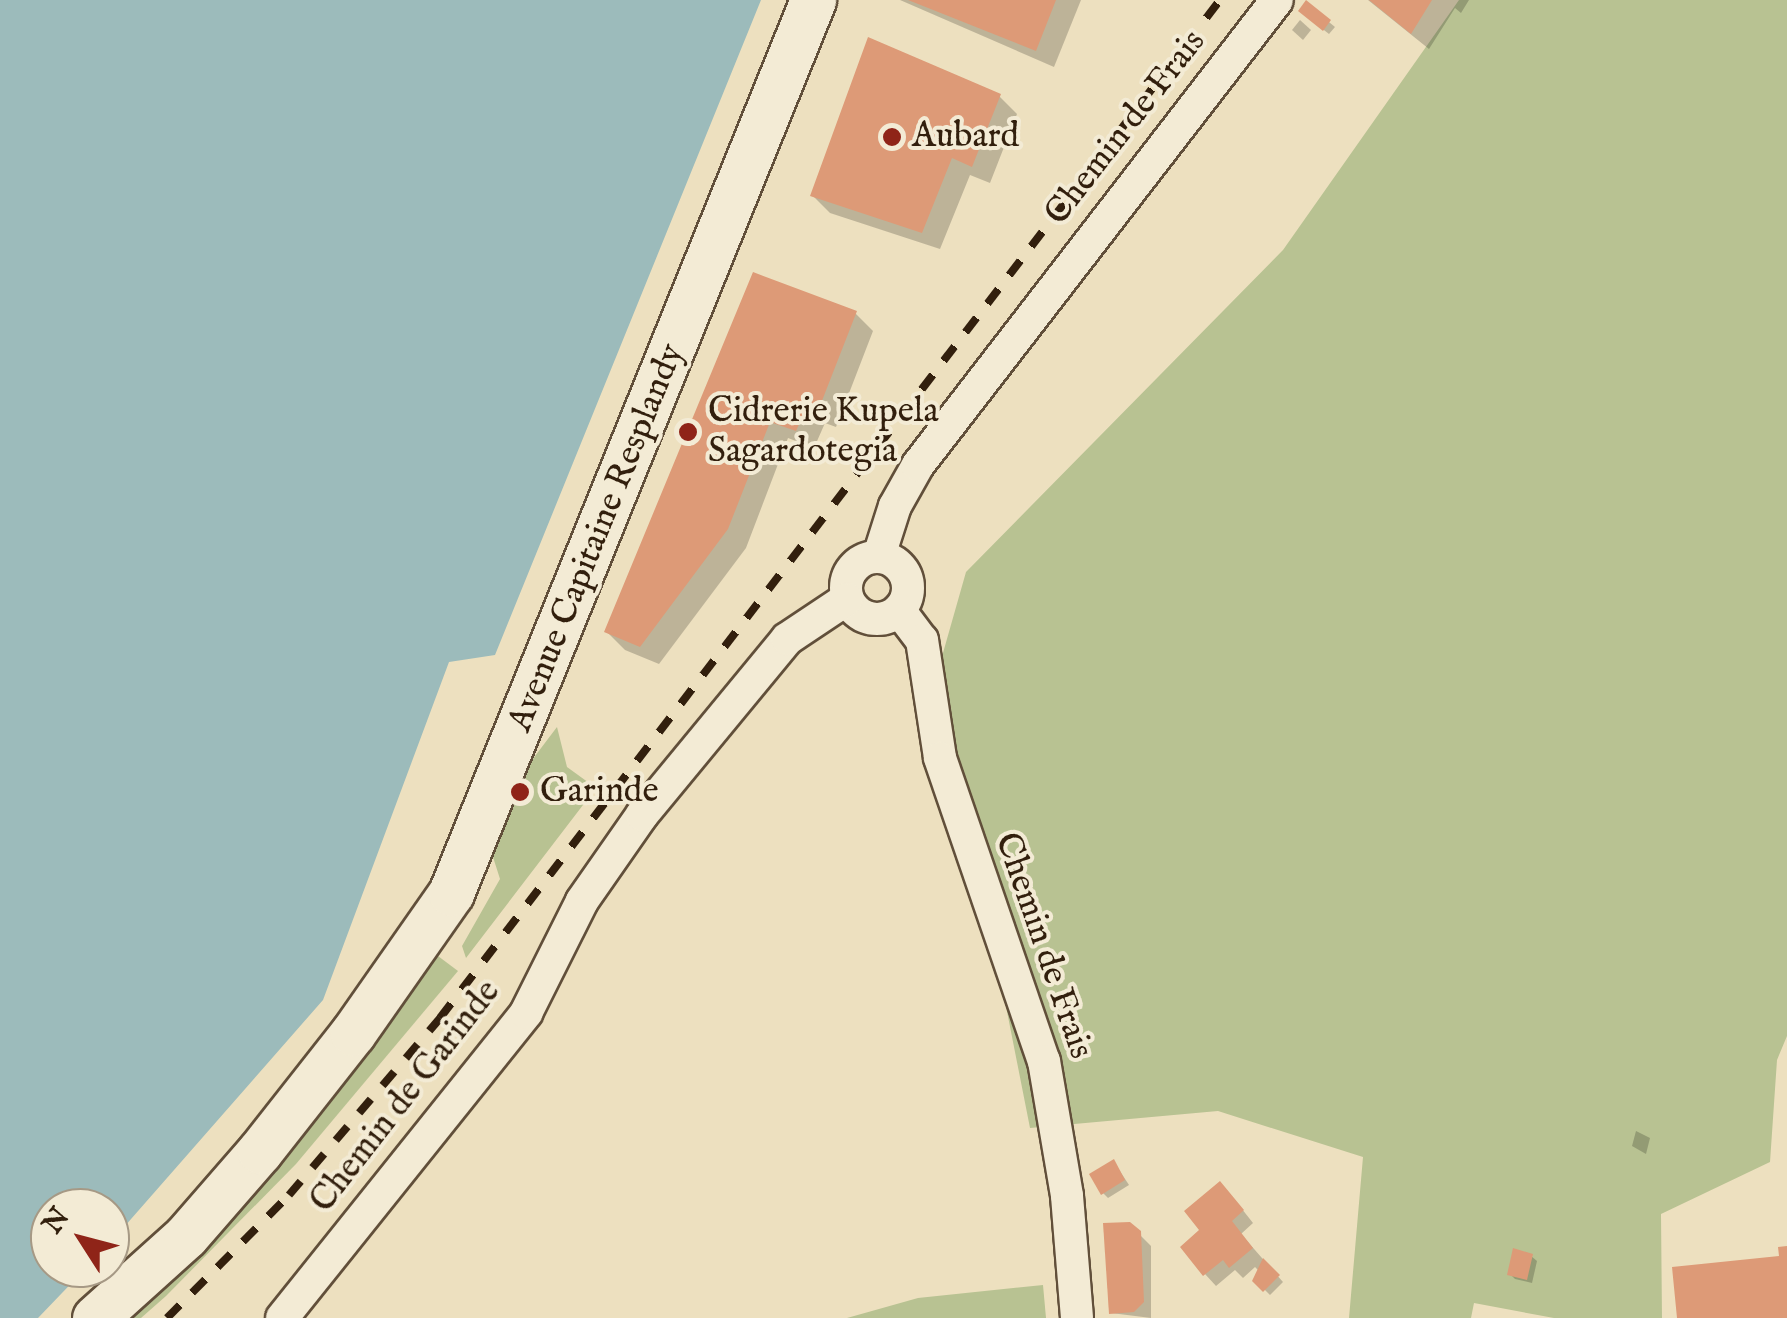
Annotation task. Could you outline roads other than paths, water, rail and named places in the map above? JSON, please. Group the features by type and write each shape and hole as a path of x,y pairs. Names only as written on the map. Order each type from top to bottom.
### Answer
{"main road":[{"name":"Avenue Capitaine Resplandy","path":"96,1318 186,1236 260,1151 354,1034 451,893 812,0"}],"street":[{"name":"Chemin de Frais","path":"848,599 848,574 879,556 894,506 918,465 1277,0"},
{"name":"Chemin de Frais","path":"879,556 907,577 899,610 922,640 946,775 1044,1061 1067,1196 1077,1318"},
{"path":"848,599 876,620 899,610"},
{"name":"Chemin de Garinde","path":"282,1318 526,1013 582,901 642,814 786,639 848,599"}],"water":[{"path":"0,0 761,0 495,655 449,662 323,1000 130,1220 130,1188 30,1188 30,1288 67,1288 38,1318 0,1318"}],"railway":[{"path":"167,1318 289,1195 440,1018 1220,0"}],"place":[{"name":"Aubard","path":"892,137"},
{"name":"Cidrerie Kupela Sagardotegia","path":"688,432"},
{"name":"Garinde","path":"520,792"}]}
